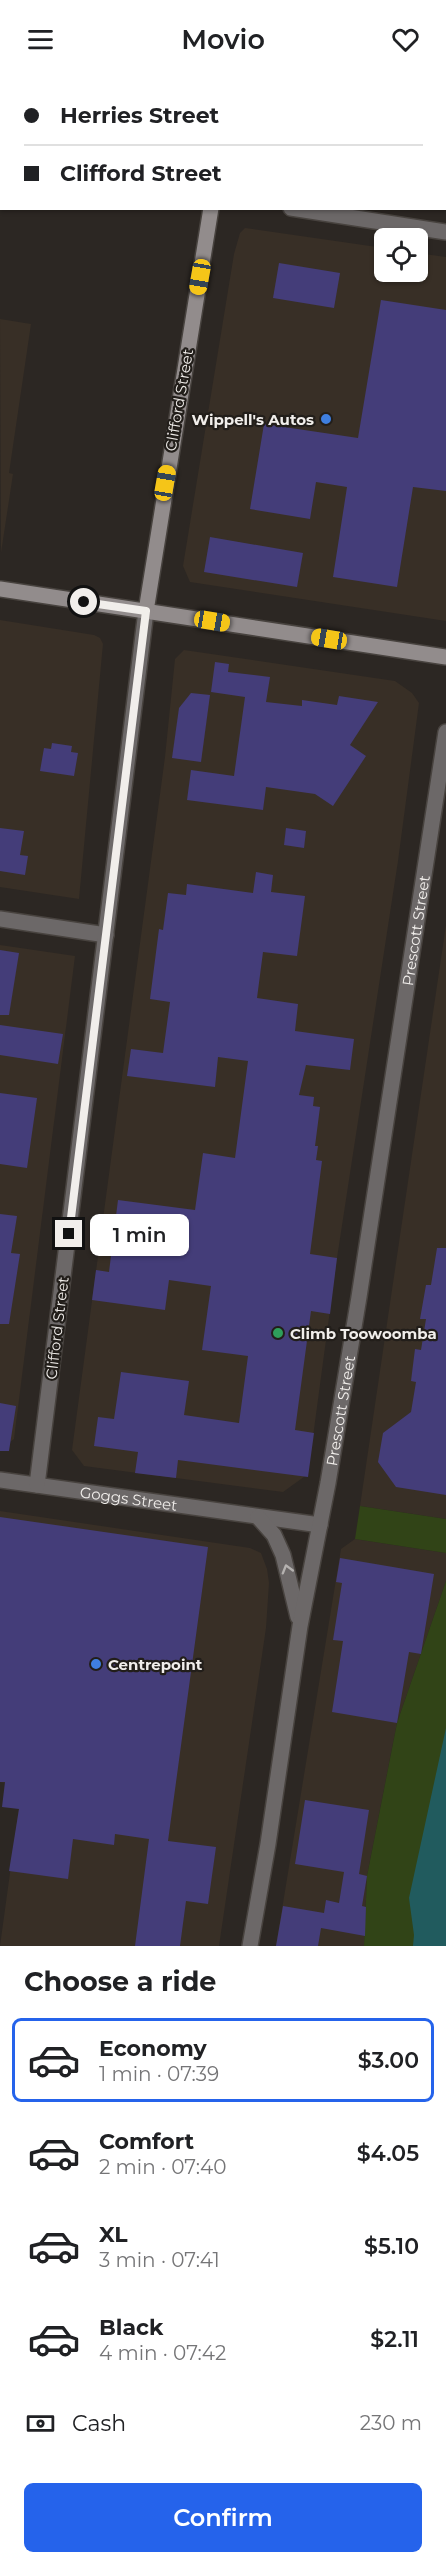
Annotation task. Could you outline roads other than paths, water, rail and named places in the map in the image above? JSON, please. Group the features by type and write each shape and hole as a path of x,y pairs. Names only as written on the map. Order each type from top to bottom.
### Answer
{"main road":[{"name":"Clifford Street","path":"146,611 212,210"},
{"path":"0,589 446,657"}],"street":[{"path":"304,210 446,232"},
{"name":"Clifford Street","path":"37,1485 146,611"},
{"name":"Prescott Street","path":"250,1946 268,1844 300,1626 320,1525 360,1286 446,732"},
{"path":"0,919 106,935"},
{"name":"Goggs Street","path":"0,1480 320,1525"},
{"path":"258,1517 274,1535 283,1555 300,1626"}],"water":[{"path":"446,1728 446,1946 413,1946 414,1935 409,1898"}],"place":[{"name":"Wippell's Autos","path":"326,419"},
{"name":"Climb Toowoomba","path":"278,1333"},
{"name":"Centrepoint","path":"96,1664"}]}
